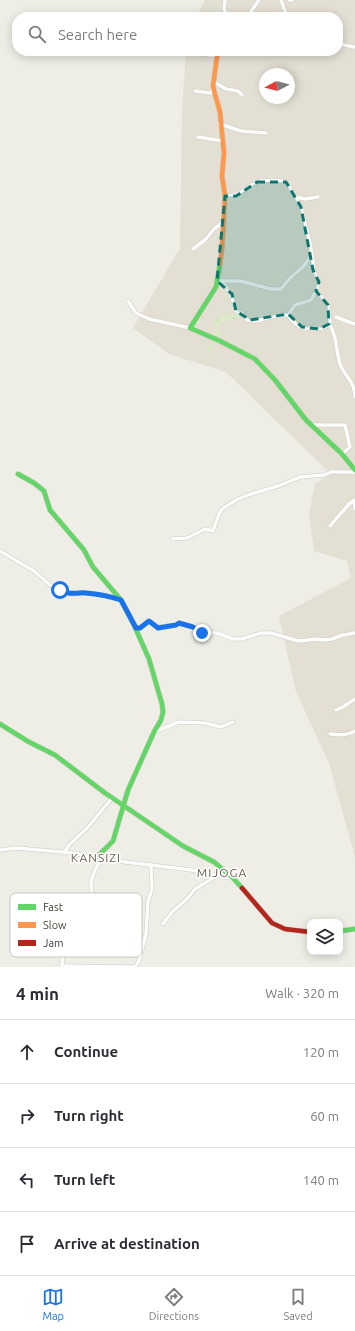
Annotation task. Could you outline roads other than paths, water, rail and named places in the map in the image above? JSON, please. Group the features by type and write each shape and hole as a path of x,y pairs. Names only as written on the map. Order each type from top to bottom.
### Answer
{"street":[{"path":"225,0 224,9 226,12"},
{"path":"251,12 259,0"},
{"path":"281,0 285,12"},
{"path":"343,45 355,47"},
{"path":"195,91 210,93 214,82 217,56"},
{"path":"214,82 226,89 238,91 242,95"},
{"path":"190,328 204,308 219,281 225,196 222,176 224,153 220,112 213,87"},
{"path":"220,124 241,131 266,133"},
{"path":"198,137 223,141"},
{"path":"225,196 236,196 257,182 280,180 286,182 301,207 310,243 313,270 319,282 311,300 295,305 288,315"},
{"path":"295,197 306,199 318,198"},
{"path":"193,249 206,239 214,229 222,224"},
{"path":"219,281 240,281 271,290 281,289 290,278 303,267 311,256"},
{"path":"219,281 231,293 236,311 241,313 244,318 250,320 262,320 275,315 288,315"},
{"path":"316,291 328,305 329,324 341,365 352,382 355,397"},
{"path":"128,301 136,314 149,319 190,328 255,359 275,380 291,402 311,425 342,454 355,471"},
{"path":"288,315 302,327 319,329 326,328 329,324"},
{"path":"336,317 355,324"},
{"path":"311,425 345,425 350,447 342,454"},
{"path":"172,539 187,538 205,529 213,530 222,509 236,500 248,495 278,486 300,477 331,472 355,471"},
{"path":"18,474 34,482 44,491 50,510 84,550 93,567 121,600 136,628 149,659 162,704 162,717 128,790 113,841 98,859 91,882 92,893"},
{"path":"330,526 349,504 354,501 355,509"},
{"path":"0,551 34,570 50,585 60,590 72,594 85,593 110,596 121,600"},
{"path":"136,628 140,628 149,621 158,628 176,625 179,623 193,627 202,633 217,633 233,639 242,639 261,633 276,633 298,641 332,639 355,632"},
{"path":"336,710 355,699"},
{"path":"156,731 179,722 205,723 221,727 233,722"},
{"path":"0,724 29,742 55,755 112,798 183,846 214,862 233,878 272,923 285,929 307,932"},
{"path":"330,734 342,736 355,731"},
{"path":"64,853 66,848 88,827 112,798"},
{"path":"0,850 16,848 73,853 98,859 191,870 233,878"},
{"path":"142,949 146,934 148,901 152,889 151,865"},
{"path":"163,924 172,912 187,899 195,889 218,875"},
{"path":"343,931 355,930"},
{"path":"62,966 135,967 140,957"}],"district":[{"name":"KANSIZI","path":"96,857"},
{"name":"MIJOGA","path":"222,872"}]}
